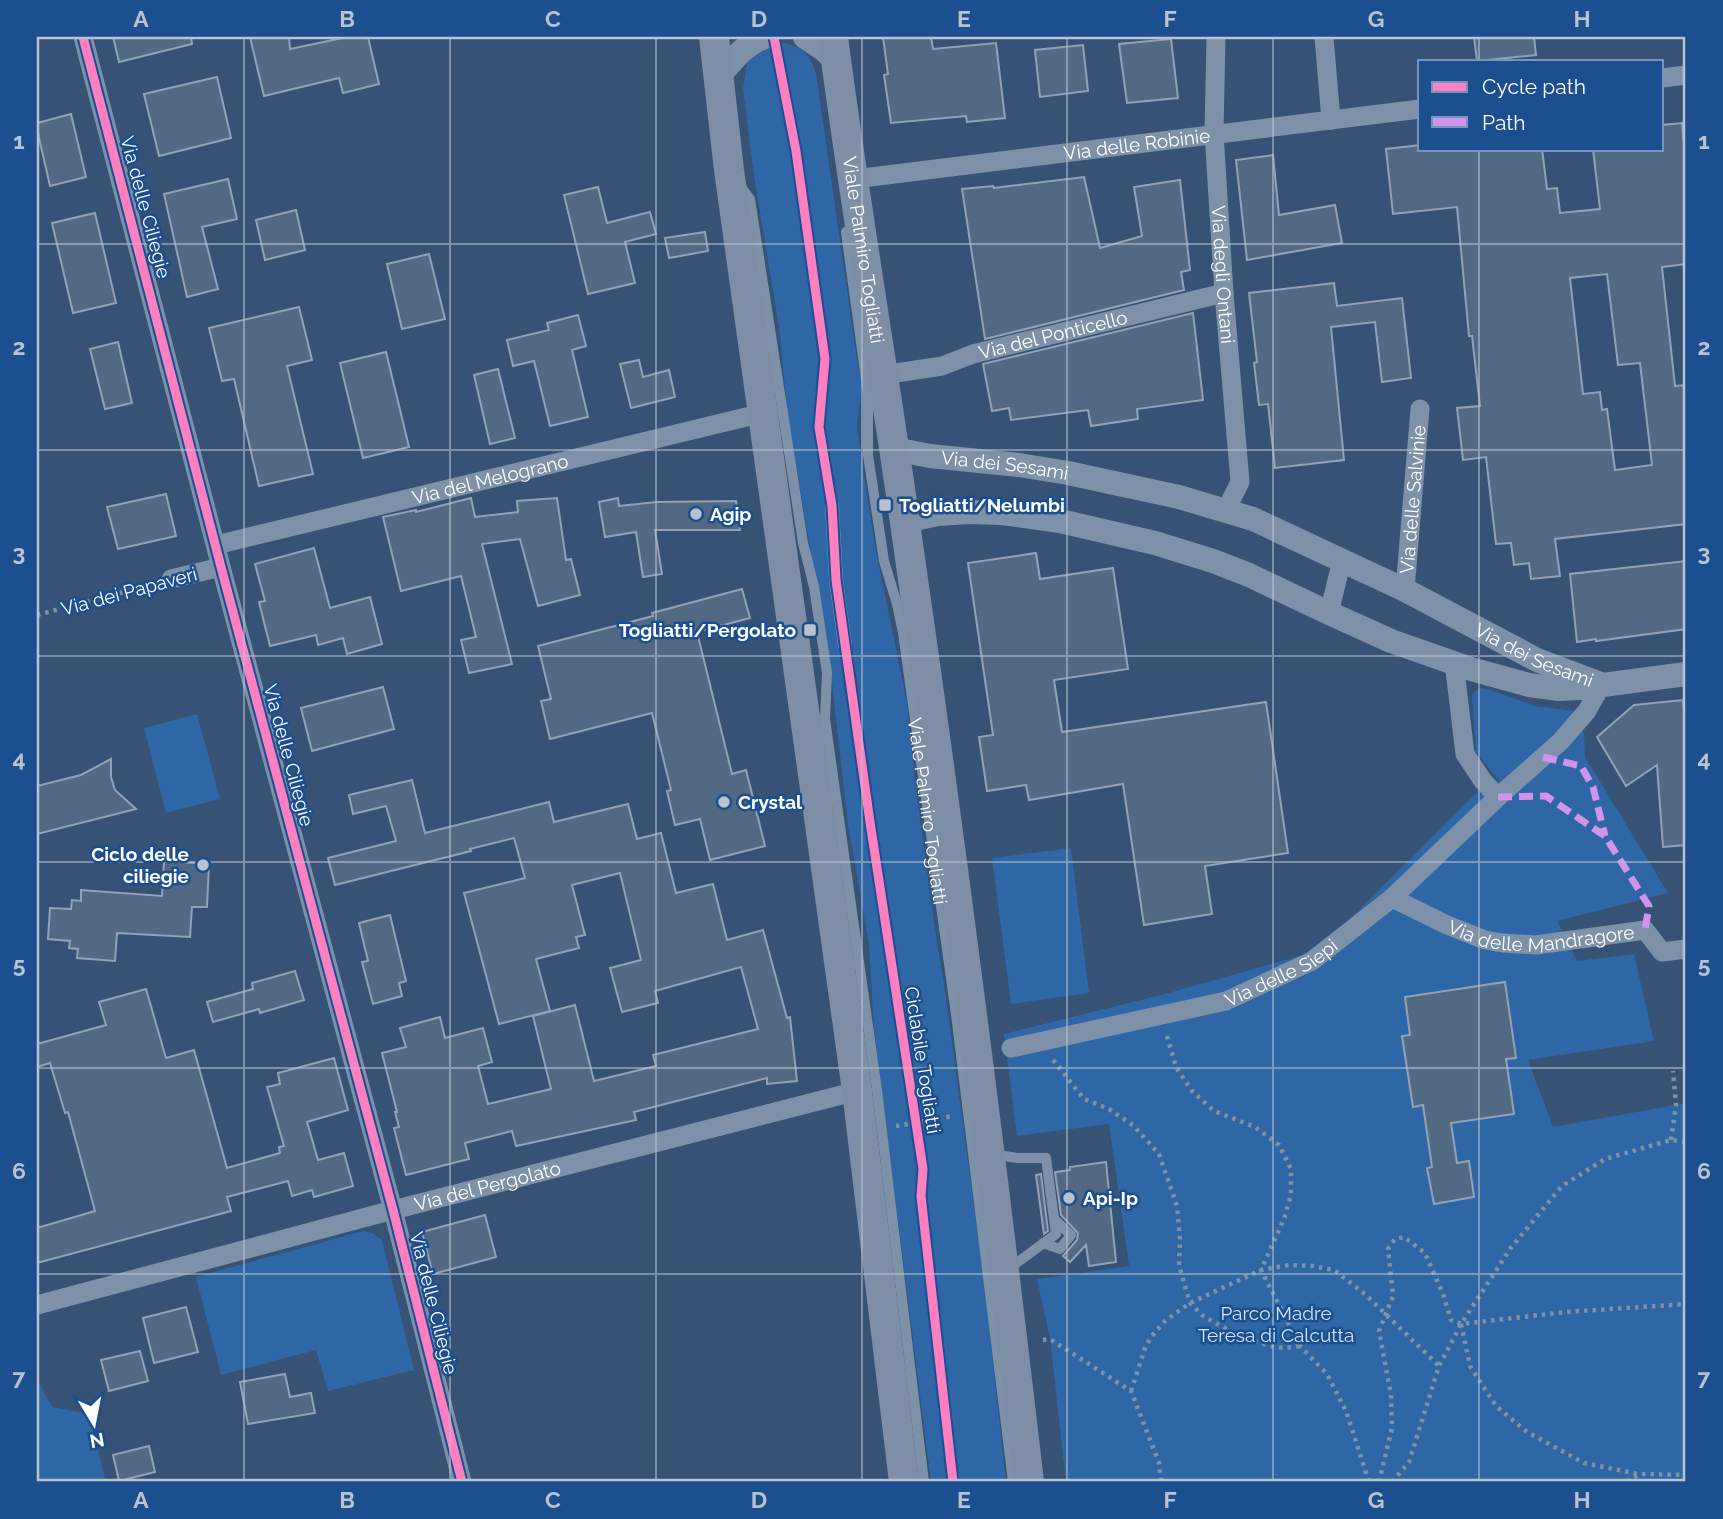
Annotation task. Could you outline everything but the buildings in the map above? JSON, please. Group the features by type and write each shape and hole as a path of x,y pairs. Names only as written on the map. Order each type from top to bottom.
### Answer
{"main road":[{"path":"714,37 729,170 857,1090 904,1482"},
{"name":"Viale Palmiro Togliatti","path":"835,49 848,141 849,184 883,375 905,521 977,1054 1029,1482"}],"street":[{"name":"Via delle Ciliegie","path":"83,37 393,1210 461,1482"},
{"path":"719,76 743,49 765,37"},
{"path":"805,37 823,49 835,49"},
{"name":"Via degli Ontani","path":"1216,37 1214,133 1240,482 1226,510"},
{"path":"1324,37 1331,120"},
{"path":"1664,78 1686,75"},
{"name":"Via delle Robinie","path":"849,184 1214,133 1418,109"},
{"name":"Via del Ponticello","path":"883,375 942,366 973,354 1224,293"},
{"name":"Via delle Salvinie","path":"1405,590 1420,409"},
{"name":"Via del Melograno","path":"216,545 762,413"},
{"name":"Via dei Sesami","path":"894,449 1068,473 1179,497 1254,519 1405,590 1537,660 1602,684"},
{"path":"832,506 836,580 845,645"},
{"name":"Via dei Sesami","path":"905,521 937,514 968,512 1038,517 1079,525 1155,543 1213,561 1391,641 1515,682 1570,689 1602,684"},
{"path":"1329,614 1342,560"},
{"name":"Via dei Papaveri","path":"171,579 221,567"},
{"path":"1454,663 1465,754 1498,797"},
{"path":"1602,684 1686,674"},
{"name":"Via delle Siepi","path":"1011,1048 1226,1001 1312,961 1392,898 1575,727 1594,701 1602,684"},
{"name":"Via delle Mandragore","path":"1392,898 1485,940 1536,945 1645,930 1662,952 1686,949"},
{"name":"Via del Pergolato","path":"37,1305 857,1090"}],"lane":[{"path":"729,170 750,199 800,530 814,587 827,673 825,719 877,1090 924,1482"},
{"name":"Viale Palmiro Togliatti","path":"846,226 868,394 868,455 884,561 903,633 954,1001 1013,1482"},
{"path":"989,1154 1046,1158 1055,1220 1056,1234 1004,1272"}],"path":[{"path":"1160,1015 1176,1068 1192,1091 1214,1111 1255,1127 1279,1145 1291,1169 1291,1195 1284,1219 1261,1270"},
{"path":"1048,1039 1053,1060 1084,1099 1109,1109 1134,1126 1159,1154 1177,1206 1179,1265 1190,1303 1203,1316 1241,1337 1270,1346 1300,1346"},
{"path":"1671,1140 1676,1105 1673,1072"},
{"path":"887,1127 961,1115"},
{"path":"1392,1482 1409,1462 1439,1366 1461,1324 1510,1250 1562,1186 1605,1159 1671,1140 1686,1142"},
{"path":"1379,1482 1392,1428 1391,1395 1379,1331 1393,1296 1388,1249 1395,1239 1404,1237 1425,1253 1451,1320 1461,1324 1566,1312 1686,1304"},
{"path":"1131,1391 1145,1348 1165,1321 1190,1303 1261,1270 1289,1265 1334,1270 1366,1295 1439,1366"},
{"path":"1261,1270 1300,1346 1327,1374 1346,1411 1369,1482"},
{"path":"1461,1324 1470,1366 1496,1406 1527,1432 1584,1463 1639,1474 1686,1475"},
{"path":"1043,1340 1050,1339 1131,1391 1160,1462 1161,1482"},
{"path":"1627,1482 1639,1474"}],"green space":[{"path":"779,42 807,54 816,73 862,385 857,426 876,551 907,703 915,781 985,1288 1006,1482 931,1482 874,1030 869,944 848,825 832,683 787,409 779,327 754,176 743,89 747,63 759,50"},
{"name":"Parco Madre Teresa di Calcutta","path":"1480,688 1535,706 1576,711 1584,734 1585,757 1668,893 1557,921 1577,961 1634,954 1654,1041 1528,1060 1553,1127 1686,1103 1686,1482 1066,1482 1050,1339 1037,1279 1129,1266 1109,1124 1017,1136 1004,1034 1165,994 1303,955 1350,919 1480,789 1499,781 1476,752 1472,696"},
{"path":"197,714 220,799 166,813 144,728"},
{"path":"1071,848 1089,993 1011,1004 992,858"},
{"path":"363,1231 382,1240 414,1370 328,1391 316,1350 221,1375 196,1277"},
{"path":"37,1379 52,1407 89,1414 106,1482 37,1482"}],"marked path":[{"path":"1543,757 1581,766 1593,787 1605,836"},
{"path":"1498,797 1546,796 1605,836 1649,906 1645,930"}],"cycle path":[{"path":"83,37 393,1210 462,1482"},
{"name":"Ciclabile Togliatti","path":"774,37 796,151 825,359 819,427 832,506 836,580 923,1169 921,1196 953,1482"}],"place":[{"name":"Togliatti/Nelumbi","path":"885,505"},
{"name":"Agip","path":"696,514"},
{"name":"Togliatti/Pergolato","path":"810,630"},
{"name":"Crystal","path":"724,802"},
{"name":"Ciclo delle ciliegie","path":"203,865"},
{"name":"Api-Ip","path":"1069,1198"}]}
